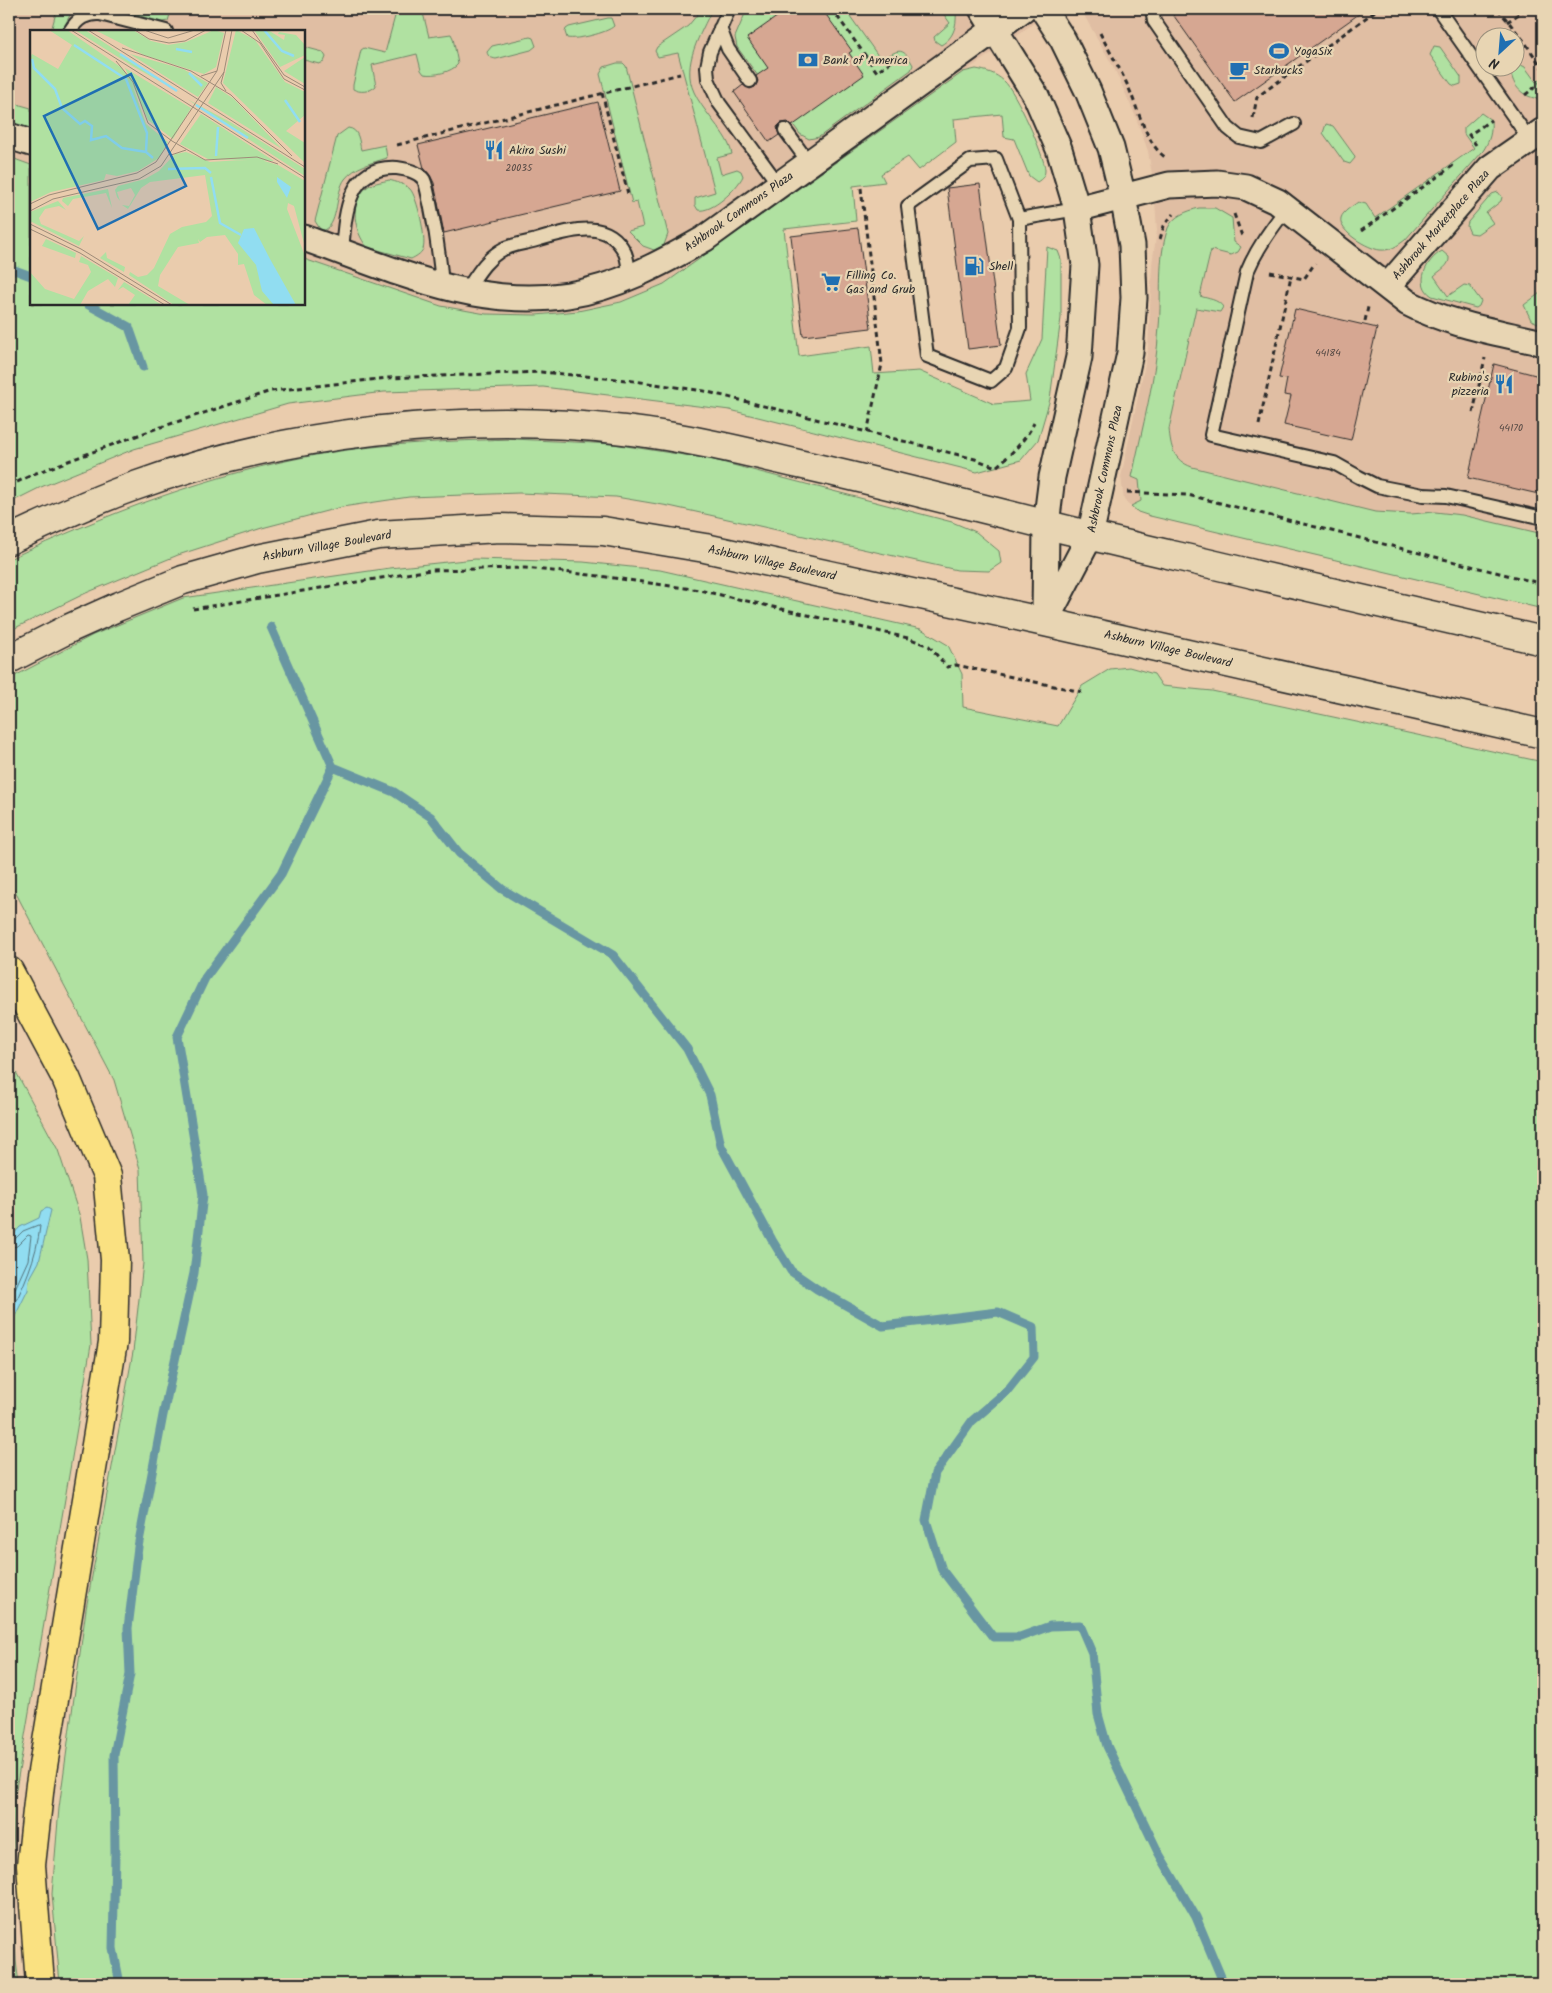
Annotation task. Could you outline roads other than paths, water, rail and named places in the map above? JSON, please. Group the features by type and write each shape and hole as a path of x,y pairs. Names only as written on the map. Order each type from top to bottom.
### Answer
{"highway":[{"path":"9,971 66,1078 107,1176 115,1260 114,1342 40,1784 31,1865 40,1984"}],"main road":[{"path":"9,540 63,514 134,486 209,463 256,452 348,434 420,426 532,423 622,430 701,441 874,481 1090,536 1543,641"},
{"name":"Ashburn Village Boulevard","path":"9,660 68,629 125,603 183,580 256,559 378,535 500,528 602,531 705,548 1543,734"}],"street":[{"path":"982,9 1036,96 1059,149 1077,209 1085,266 1078,357 1052,477 1046,525 1045,622"},
{"name":"Ashbrook Commons Plaza","path":"305,238 454,289 504,298 568,295 601,288 659,264 704,239 1023,9"},
{"name":"Ashbrook Commons Plaza","path":"1043,9 1063,40 1104,126 1123,197 1132,245 1134,298 1130,353 1090,536 1045,622"},
{"name":"Ashbrook Marketplace Plaza","path":"1388,286 1490,168 1537,135"},
{"path":"9,136 30,143"},
{"name":"Ashbrook Marketplace Plaza","path":"1077,209 1169,185 1217,183 1246,187 1287,208 1408,303 1428,314 1449,321 1543,343"}],"lane":[{"path":"729,9 710,52 707,67 708,80 712,91 779,185"},
{"path":"1152,9 1154,21 1228,128 1239,137 1261,142 1294,124"},
{"path":"1438,9 1508,108 1537,135"},
{"path":"71,30 81,18 92,14 100,14 162,30"},
{"path":"720,28 728,49 750,80"},
{"path":"785,130 809,163"},
{"path":"996,159 1019,219 1020,328 1006,368 991,381 927,356 908,206 970,161 996,159"},
{"path":"342,252 345,219 350,200 359,180 381,168 399,168 416,173 423,179 439,251 454,289 502,250 576,230 591,229 607,234 617,241 625,254 630,276"},
{"path":"1287,208 1267,234 1254,255 1247,272 1212,435 1334,463 1359,478 1378,486 1423,495 1446,496 1543,518"},
{"path":"1019,219 1077,209"}],"water":[{"path":"47,1208 51,1210 39,1262 29,1280 28,1290 9,1328 9,1239 20,1227 39,1218 41,1211"}],"waterway":[{"path":"9,268 30,276"},
{"path":"89,305 129,327 143,367"},
{"path":"271,627 333,767 394,792 431,817 459,853 502,889 613,955 687,1049 710,1095 721,1146 791,1271 817,1289 883,1326 998,1312 1033,1327 1034,1357 1007,1391 972,1421 935,1473 926,1520 942,1570 993,1637 1020,1637 1050,1626 1080,1625 1092,1653 1098,1714 1107,1746 1158,1852 1196,1917 1224,1984"},
{"path":"120,1984 113,1948 115,1854 114,1755 130,1674 128,1628 138,1547 163,1415 194,1273 203,1195 177,1037 205,978 281,874 333,767"}],"place":[{"name":"YogaSix","path":"1279,51"},
{"name":"Bank of America","path":"808,60"},
{"name":"Starbucks","path":"1239,70"},
{"name":"Akira Sushi","path":"494,150"},
{"name":"Shell","path":"974,266"},
{"name":"Filling Co. Gas and Grub","path":"831,282"},
{"name":"Rubino's pizzeria","path":"1504,384"}]}
